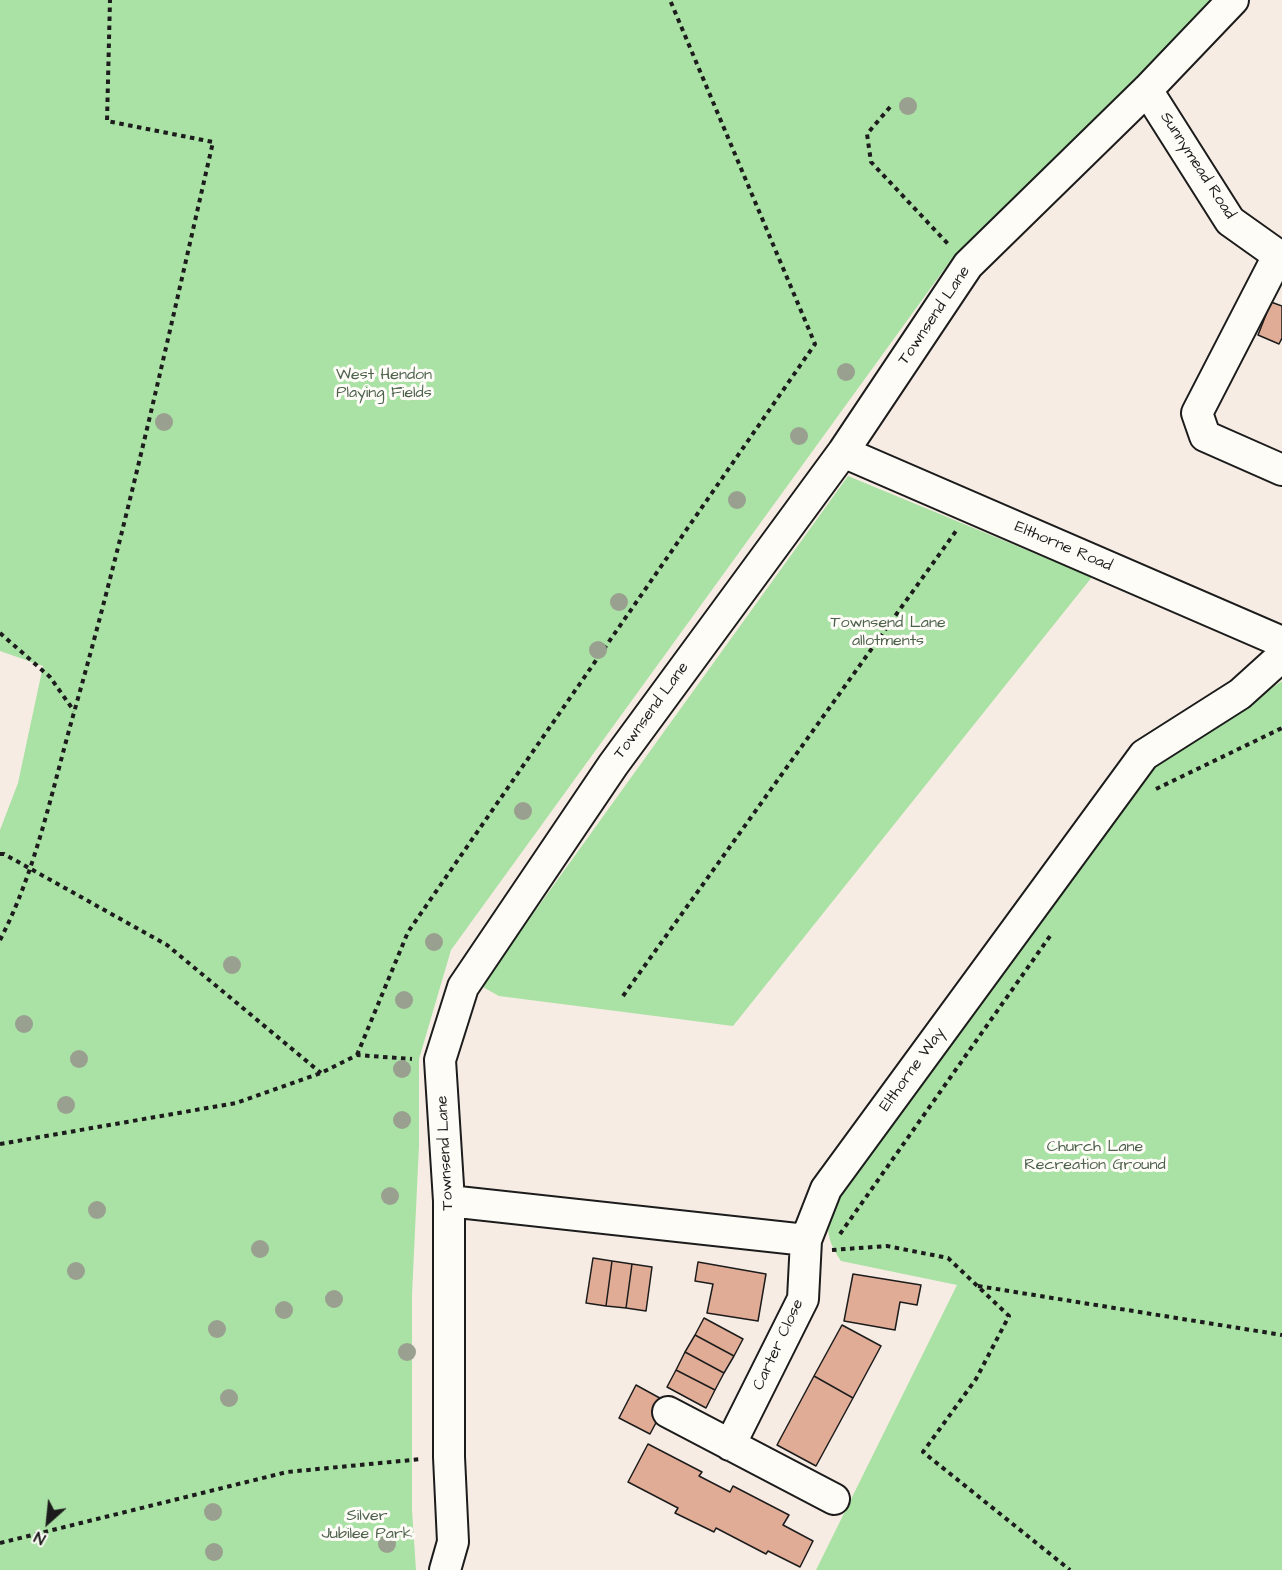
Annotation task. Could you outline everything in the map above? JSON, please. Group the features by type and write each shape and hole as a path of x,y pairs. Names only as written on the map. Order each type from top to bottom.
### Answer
{"street":[{"name":"Townsend Lane","path":"445,1570 453,1542 449,1457 449,1201 440,1060 463,987 613,765 843,452 968,265 1147,90 1233,0"},
{"name":"Sunnymead Road","path":"1147,90 1230,220 1280,257"},
{"path":"1280,257 1197,414 1205,436 1282,470"},
{"name":"Elthorne Road","path":"843,452 1282,642"},
{"name":"Elthorne Way","path":"809,1249 826,1189 1144,755 1240,694 1282,656"},
{"path":"449,1201 809,1249"},
{"name":"Carter Close","path":"730,1445 803,1299 809,1249"},
{"path":"668,1412 834,1499"}],"path":[{"path":"0,940 30,869 119,547 213,142 107,121 110,0"},
{"path":"357,1055 408,932 815,344 670,0"},
{"path":"890,106 867,134 871,162 968,265"},
{"path":"623,996 972,508"},
{"path":"0,633 50,677 74,712"},
{"path":"1152,791 1282,728"},
{"path":"0,854 4,854 167,945 321,1073"},
{"path":"809,1249 843,1232 1056,928"},
{"path":"0,1144 236,1103 321,1073 357,1055 440,1060"},
{"path":"809,1249 887,1246 948,1258 1009,1316 976,1379 923,1452 1070,1570"},
{"path":"977,1286 1282,1335"},
{"path":"0,1544 287,1472 449,1457"}],"green space":[{"name":"West Hendon Playing Fields","path":"0,0 1218,0 1150,78 951,260 451,950 419,1059 419,1145 412,1295 412,1510 416,1570 0,1570 0,830 18,783 43,666 0,651"},
{"name":"Townsend Lane allotments","path":"848,476 1092,577 733,1026 499,996 481,986"},
{"name":"Church Lane Recreation Ground","path":"1282,681 1282,1570 816,1570 957,1285 841,1261 828,1232 831,1201 1145,772"}],"building":[{"path":"1271,302 1282,306 1282,338 1279,344 1258,335"},
{"path":"593,1258 612,1261 606,1306 586,1303"},
{"path":"612,1261 632,1264 626,1308 606,1306"},
{"path":"698,1262 766,1274 758,1321 707,1313 713,1284 695,1281"},
{"path":"632,1264 652,1267 646,1311 626,1308"},
{"path":"853,1274 921,1285 917,1305 900,1302 895,1330 844,1321"},
{"path":"704,1318 743,1339 734,1356 695,1335"},
{"path":"842,1325 881,1346 853,1398 814,1376"},
{"path":"695,1335 734,1356 724,1373 685,1352"},
{"path":"685,1352 724,1373 715,1390 676,1370"},
{"path":"676,1370 715,1390 706,1408 667,1387"},
{"path":"814,1376 853,1398 816,1466 777,1445"},
{"path":"636,1385 667,1402 650,1434 619,1418"},
{"path":"648,1444 702,1472 699,1476 730,1492 733,1486 789,1515 783,1525 813,1541 800,1567 768,1551 766,1554 716,1528 714,1532 675,1513 678,1508 628,1482"}],"park label":[{"name":"Silver Jubilee Park","path":"367,1526"}]}
